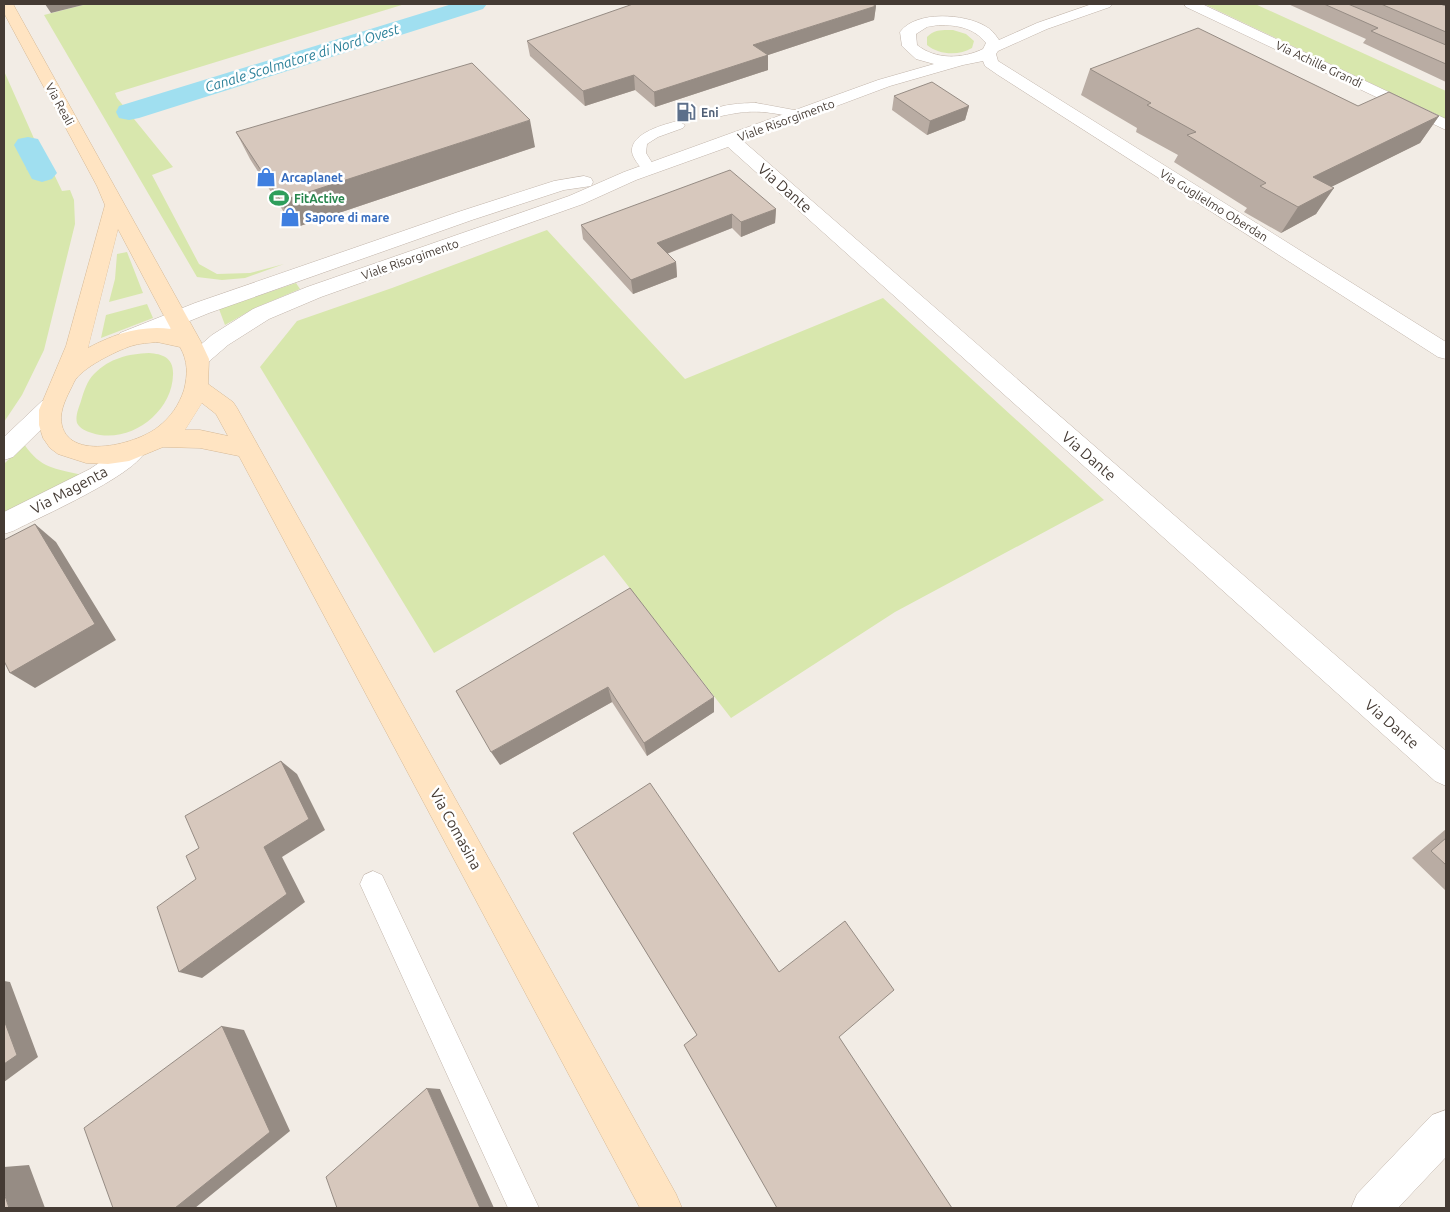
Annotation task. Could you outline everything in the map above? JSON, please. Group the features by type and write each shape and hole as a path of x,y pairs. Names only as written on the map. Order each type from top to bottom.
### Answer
{"main road":[{"name":"Via Reali","path":"6,4 194,350"},
{"path":"67,373 94,354 128,338 148,334 164,334 178,336 194,350 200,373 198,388 190,406 179,422 161,438 133,452 111,456 76,452 62,446 53,435 49,422 50,407 80,342 114,205"},
{"path":"198,388 225,408 248,449"},
{"path":"161,438 200,439 248,449"},
{"name":"Via Comasina","path":"248,449 662,1208"}],"street":[{"path":"1042,26 1009,29 945,21 922,24 908,32 906,38 908,44 914,50 932,59 957,62 980,58 1042,26 1105,4"},
{"name":"Via Achille Grandi","path":"1191,4 1446,125"},
{"path":"922,24 927,17 950,6"},
{"path":"971,8 966,18 974,26"},
{"name":"Via Guglielmo Oberdan","path":"974,26 991,37 993,42 988,58 991,63 1004,72 1446,352"},
{"path":"884,83 908,62 914,50"},
{"name":"Viale Risorgimento","path":"194,350 220,340 261,314 314,292 576,200 640,172 884,83 957,62"},
{"name":"Via Dante","path":"731,140 1446,771"},
{"name":"Viale Risorgimento","path":"128,338 173,310 202,308 465,216 561,185 640,172"},
{"path":"4,451 50,407"},
{"name":"Via Magenta","path":"4,524 99,476 133,452"},
{"path":"1371,1208 1446,1129"}],"lane":[{"path":"713,114 736,106 749,106 771,108 800,115"},
{"path":"640,172 639,145 644,139 655,133 678,125"},
{"path":"373,884 524,1208"}],"green space":[{"path":"87,4 405,4 115,93 117,98 173,167 152,175 199,264 217,274 250,273 284,264 245,278 222,280 197,277 44,15"},
{"path":"1204,4 1255,4 1446,91 1446,119"},
{"path":"939,30 953,30 966,34 974,41 972,48 967,51 949,53 937,51 927,45 927,37 933,33"},
{"path":"4,71 36,143 20,148 33,176 52,170 62,191 70,190 74,200 75,224 44,350 22,395 4,422"},
{"path":"547,230 685,379 883,298 1104,500 895,612 731,718 604,555 434,653 260,367 297,321"},
{"path":"127,252 143,293 109,302 115,279 117,254"},
{"path":"296,283 300,289 255,308 225,325 219,309"},
{"path":"147,304 153,318 101,338 106,315"},
{"path":"134,354 159,354 167,358 173,369 171,389 157,413 146,423 134,430 120,434 106,436 85,431 80,427 77,423 78,412 86,386 94,374 106,364 120,358"},
{"path":"24,444 42,463 56,469 82,475 4,515 4,464"}],"building":[{"path":"633,4 872,4 876,6 753,45 768,55 654,92 634,75 583,91 527,41"},
{"path":"1324,4 1348,4 1446,45 1446,64 1371,31 1378,28"},
{"path":"1381,4 1440,4 1446,6 1446,32"},
{"path":"1198,28 1358,106 1389,92 1439,116 1313,177 1334,188 1298,207 1260,186 1266,183 1187,135 1196,132 1147,105 1151,103 1090,69"},
{"path":"472,63 530,120 281,201 236,132"},
{"path":"932,82 969,106 930,121 894,96"},
{"path":"730,170 776,209 741,222 732,214 657,243 676,262 631,280 581,225"},
{"path":"35,524 95,624 10,673 4,661 4,540"},
{"path":"630,588 714,697 644,743 608,687 491,752 456,691"},
{"path":"281,761 309,819 264,847 287,894 179,972 157,907 196,879 186,856 199,848 185,816"},
{"path":"650,783 779,972 845,921 894,990 839,1037 952,1208 777,1208 684,1045 697,1035 573,833"},
{"path":"1446,838 1446,865 1431,851"},
{"path":"4,1020 17,1055 4,1064"},
{"path":"222,1026 270,1132 175,1208 113,1208 84,1128"},
{"path":"427,1088 480,1208 337,1208 326,1177"},
{"path":"4,1193 9,1208 4,1208"}],"waterway":[{"name":"Canale Scolmatore di Nord Ovest","path":"129,112 475,4"},
{"path":"28,145 42,173"},
{"path":"30,169 38,166"}],"place":[{"name":"Eni","path":"686,112"},
{"name":"Arcaplanet","path":"266,177"},
{"name":"FitActive","path":"279,198"},
{"name":"Sapore di mare","path":"290,217"}]}
